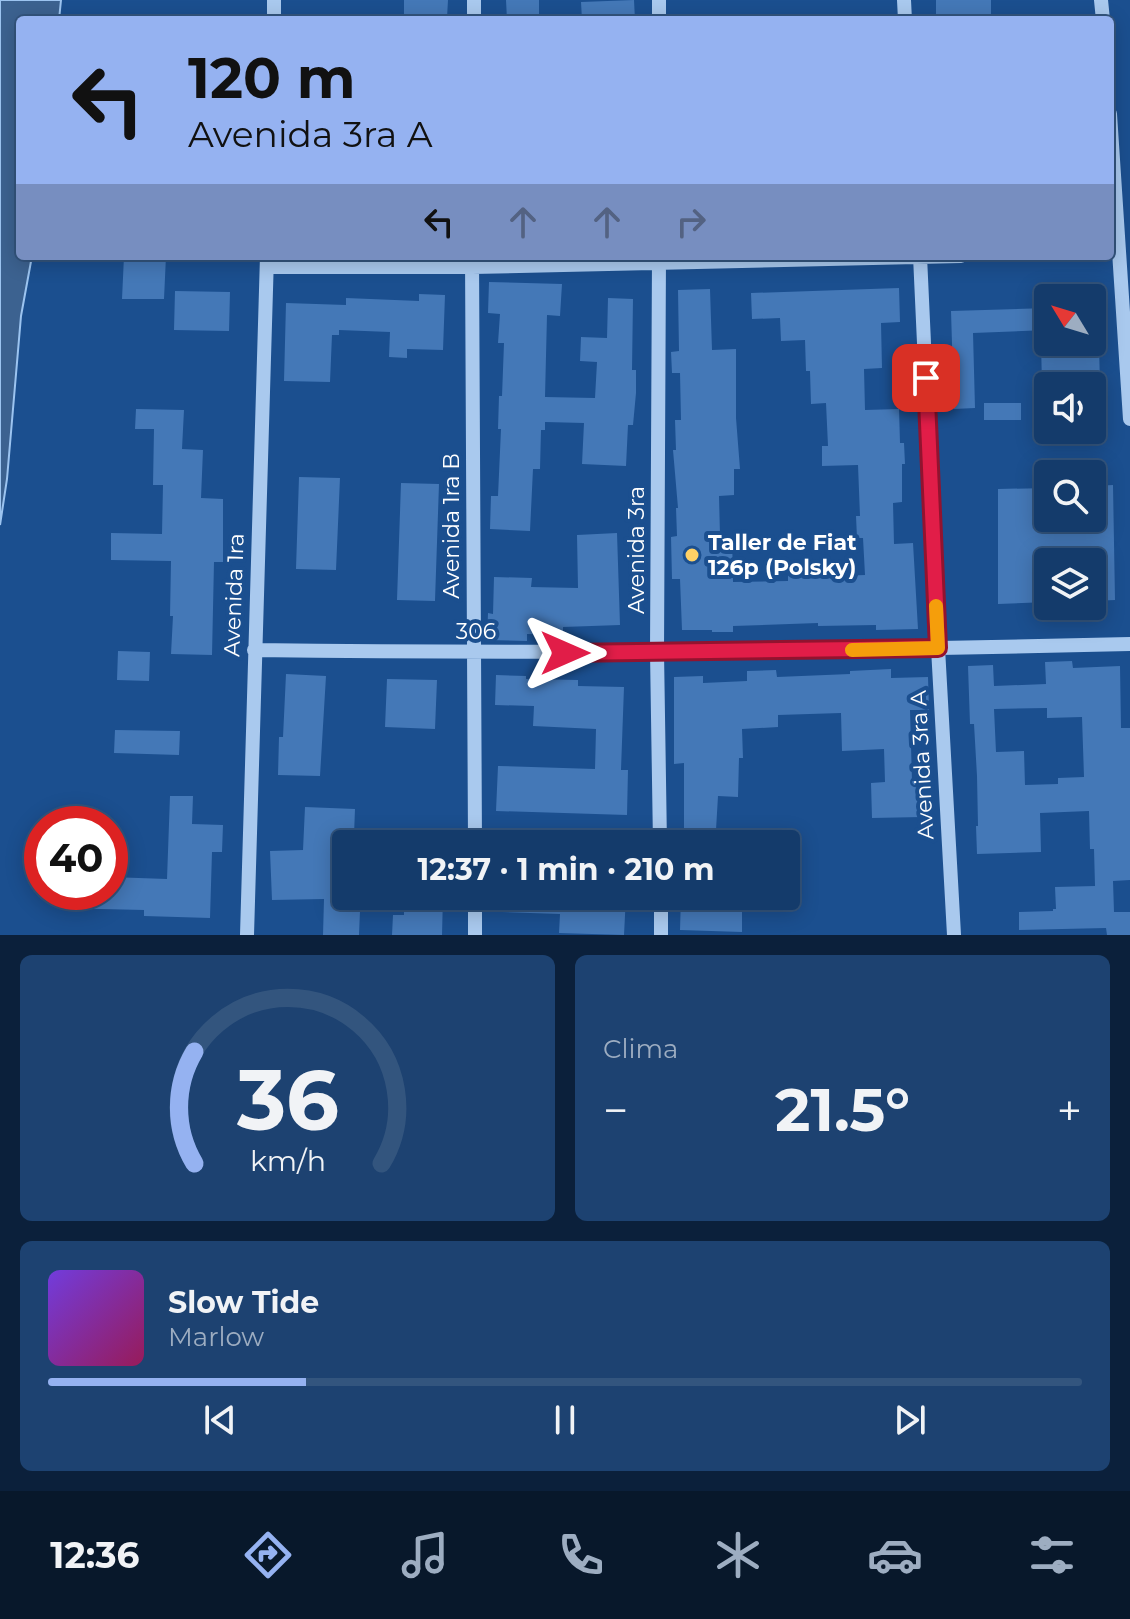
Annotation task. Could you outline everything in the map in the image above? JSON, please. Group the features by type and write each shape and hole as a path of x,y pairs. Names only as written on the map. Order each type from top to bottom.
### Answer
{"street":[{"path":"1114,168 1130,419"},
{"path":"267,262 597,260"},
{"name":"Avenida 3ra","path":"659,260 657,652 660,830"},
{"name":"Avenida 3ra A","path":"920,260 954,935"},
{"name":"Avenida 1ra","path":"247,935 267,262"},
{"name":"Avenida 1ra B","path":"472,262 475,830"},
{"name":"306","path":"254,650 657,652 1130,644"},
{"path":"475,910 475,935"},
{"path":"661,910 661,935"}],"water":[{"path":"0,0 61,0 59,16 16,16 16,260 31,260 21,316 0,525"}],"building":[{"path":"404,0 448,0 447,16 404,16"},
{"path":"506,0 539,0 539,16 507,16"},
{"path":"634,0 635,16 582,16 581,2"},
{"path":"936,0 991,0 991,16 936,16"},
{"path":"124,260 166,260 164,299 122,299"},
{"path":"489,282 562,284 560,316 547,315 545,397 595,398 597,362 580,361 581,337 607,338 608,298 633,299 632,370 636,370 636,393 633,425 628,425 626,466 582,464 584,423 545,422 545,430 541,430 540,469 533,469 530,531 490,529 491,496 498,496 499,396 502,396 504,343 498,343 500,314 488,313"},
{"path":"899,288 900,322 881,323 882,368 864,369 865,410 899,409 900,443 904,443 905,464 902,464 902,502 893,503 894,544 913,543 918,629 876,630 876,625 818,626 818,623 733,626 733,632 682,630 680,579 672,579 671,537 677,536 678,508 673,450 676,450 675,420 681,420 680,373 672,373 671,352 679,351 678,290 710,289 712,350 736,349 740,469 734,469 734,495 719,496 720,535 732,535 733,582 788,581 788,567 811,566 811,577 865,575 863,538 857,538 856,516 860,516 858,465 822,466 822,446 828,446 826,403 811,404 805,340 781,341 780,318 752,319 751,293"},
{"path":"175,291 230,292 229,331 174,330"},
{"path":"419,294 445,295 443,350 407,349 407,358 389,357 390,332 339,330 339,335 332,335 330,382 284,381 286,303 346,305 346,298 419,301"},
{"path":"1034,308 1034,331 973,333 975,408 954,409 951,311"},
{"path":"1041,356 1099,356 1100,372 1042,372"},
{"path":"984,403 1021,403 1021,420 984,420"},
{"path":"136,409 184,410 182,449 203,450 201,498 223,499 223,562 214,562 212,655 171,654 171,561 111,560 111,533 162,534 163,485 153,485 154,429 135,429"},
{"path":"299,477 340,478 336,570 296,569"},
{"path":"401,483 439,484 435,601 397,600"},
{"path":"1106,485 1113,485 1115,600 1106,600 1106,548 1034,548 1034,603 998,604 998,489 1034,488 1034,532 1106,532"},
{"path":"617,533 620,625 563,627 563,635 527,634 527,641 487,640 488,613 493,614 494,577 532,578 531,587 578,588 577,535"},
{"path":"118,651 150,652 149,681 117,680"},
{"path":"1072,661 1073,668 1120,666 1121,728 1130,728 1130,880 1113,881 1114,912 1130,912 1130,935 1107,935 1106,928 1019,930 1019,912 1056,909 1055,887 1095,886 1089,811 1040,813 1041,852 977,854 977,776 974,724 970,724 968,666 993,665 994,686 1046,684 1045,662","holes":["1047,708 1047,718 1082,717 1084,777 1058,778 1058,784 1025,785 1024,751 996,752 994,709"]},
{"path":"891,669 891,678 928,677 929,710 910,710 912,781 921,781 922,817 872,818 871,783 885,782 884,749 842,751 841,713 778,715 778,727 742,729 743,758 739,758 738,797 718,796 716,830 684,828 684,763 674,764 674,677 703,676 703,683 747,681 747,671 776,670 777,677 850,674 850,671"},
{"path":"286,674 326,676 320,776 278,775"},
{"path":"496,675 578,680 578,686 624,687 621,770 628,770 627,815 496,811 498,766 595,769 596,729 533,726 534,706 495,705"},
{"path":"387,679 437,680 435,729 385,727"},
{"path":"115,730 180,731 179,755 114,753"},
{"path":"170,796 193,796 192,824 223,825 222,852 212,852 210,918 144,916 144,910 128,910 128,878 167,879"},
{"path":"305,807 355,809 354,830 332,830 332,910 360,911 359,935 323,935 324,899 272,900 270,851 303,850"},
{"path":"404,910 443,910 442,935 392,935 393,915 404,915"},
{"path":"625,910 624,935 559,933 560,914 502,912"},
{"path":"681,910 742,912 742,932 680,930"}],"slow traffic":[{"path":"852,650 938,648 936,606"}],"place":[{"name":"Taller de Fiat 126p (Polsky)","path":"692,555"}],"route":[{"path":"565,653 938,648 926,378"}]}
